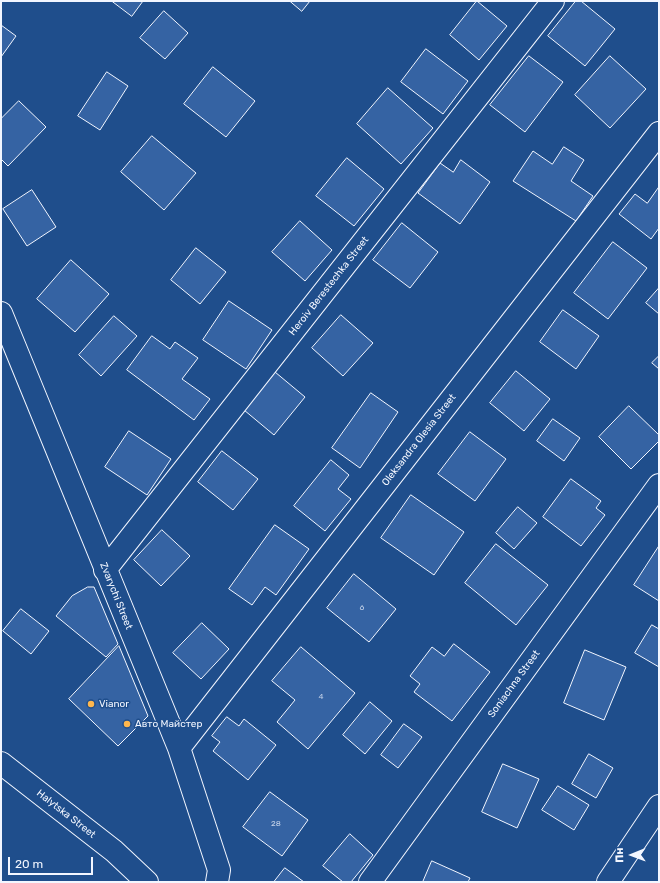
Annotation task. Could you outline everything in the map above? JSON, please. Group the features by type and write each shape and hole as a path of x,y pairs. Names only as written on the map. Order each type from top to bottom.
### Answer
{"main road":[{"name":"Heroiv Berestechka Street","path":"105,570 554,1"},
{"name":"Oleksandra Olesia Street","path":"179,748 659,132"},
{"name":"Zvarychi Street","path":"1,314 179,748 219,870 217,882"},
{"name":"Soniachna Street","path":"370,882 659,485"},
{"name":"Halytska Street","path":"1,763 114,851 147,882"},
{"path":"608,882 659,806"}],"building":[{"path":"112,1 143,1 132,16"},
{"path":"290,1 310,1 302,11"},
{"path":"477,1 507,26 479,60 450,35"},
{"path":"576,1 581,1 615,29 585,66 548,36"},
{"path":"164,11 188,33 165,59 140,38"},
{"path":"1,25 16,36 1,57"},
{"path":"426,49 468,81 443,114 401,82"},
{"path":"529,56 563,82 525,132 490,105"},
{"path":"610,56 646,89 610,128 575,95"},
{"path":"213,67 255,101 226,137 184,104"},
{"path":"107,72 128,86 100,130 78,116"},
{"path":"388,88 433,128 401,164 357,124"},
{"path":"19,101 46,127 8,166 1,159 1,119"},
{"path":"152,136 196,173 164,210 121,172"},
{"path":"564,147 584,160 571,181 593,196 576,221 513,181 533,151 552,164"},
{"path":"347,158 384,189 354,226 316,196"},
{"path":"461,160 490,182 460,224 418,193 440,163 453,172"},
{"path":"659,187 659,228 651,239 619,214 635,194 647,203"},
{"path":"32,190 56,227 27,246 3,209"},
{"path":"300,221 332,250 305,281 272,252"},
{"path":"402,223 438,252 410,288 373,260"},
{"path":"613,242 647,268 608,319 574,293"},
{"path":"196,248 226,272 200,304 171,280"},
{"path":"71,260 109,294 75,332 37,299"},
{"path":"659,288 659,314 646,303"},
{"path":"229,301 272,330 246,369 203,340"},
{"path":"563,310 599,336 576,369 540,342"},
{"path":"341,315 373,343 343,376 312,348"},
{"path":"114,316 137,336 101,376 79,355"},
{"path":"152,336 170,349 175,342 198,358 182,379 210,399 194,420 127,370"},
{"path":"659,356 659,369 652,363"},
{"path":"516,371 550,399 524,431 490,403"},
{"path":"275,372 305,397 274,435 244,410"},
{"path":"371,393 398,412 360,468 332,448"},
{"path":"629,406 659,435 659,441 631,469 599,437"},
{"path":"553,419 580,438 564,461 537,441"},
{"path":"129,431 171,459 147,495 105,467"},
{"path":"470,432 506,459 475,501 438,474"},
{"path":"222,451 258,479 233,510 198,482"},
{"path":"331,460 349,475 338,489 351,499 325,531 294,506"},
{"path":"571,479 601,501 596,508 605,515 581,546 543,517"},
{"path":"411,495 464,532 434,575 381,538"},
{"path":"518,507 537,523 514,549 496,533"},
{"path":"275,525 309,549 276,595 265,587 252,605 229,589"},
{"path":"162,530 190,556 161,586 134,560"},
{"path":"496,544 548,585 516,625 465,583"},
{"path":"659,546 659,601 634,585"},
{"path":"354,574 396,609 369,642 327,608"},
{"path":"88,587 94,587 118,644 106,657 56,616 72,596"},
{"path":"21,609 49,631 31,654 3,631"},
{"path":"202,623 229,649 201,679 173,653"},
{"path":"652,625 659,629 659,667 635,653"},
{"path":"454,644 490,672 452,721 414,692 420,684 410,676 432,647 444,656"},
{"path":"119,646 148,716 118,746 69,699"},
{"path":"301,647 355,693 308,749 277,722 295,700 272,681"},
{"path":"585,650 626,667 604,720 564,703"},
{"path":"370,702 392,721 365,754 343,735"},
{"path":"227,717 239,726 244,719 276,745 248,780 213,751 220,742 212,736"},
{"path":"404,724 422,737 398,768 381,755"},
{"path":"589,754 613,768 596,798 572,784"},
{"path":"503,764 539,779 517,828 482,812"},
{"path":"558,786 589,805 574,830 542,810"},
{"path":"270,792 308,820 282,856 243,827"},
{"path":"350,834 373,855 351,882 343,882 323,866"},
{"path":"432,861 470,878 468,882 423,882"},
{"path":"285,868 304,882 274,882"}],"place":[{"name":"Vianor","path":"91,704"},
{"name":"Авто Майстер","path":"127,724"}]}
